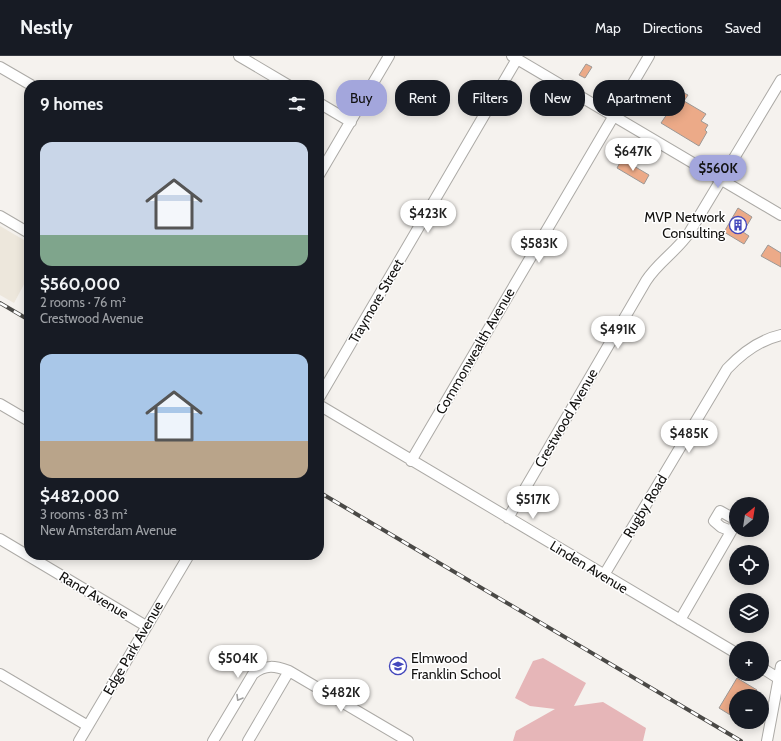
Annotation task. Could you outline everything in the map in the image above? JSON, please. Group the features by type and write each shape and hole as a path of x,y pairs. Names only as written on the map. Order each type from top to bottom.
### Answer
{"street":[{"path":"239,56 280,80"},
{"path":"324,166 389,56"},
{"name":"Commonwealth Avenue","path":"635,80 649,56"},
{"path":"515,58 593,103"},
{"name":"Traymore Street","path":"324,389 515,58"},
{"path":"0,66 24,81"},
{"name":"Crestwood Avenue","path":"508,518 646,281 657,265 684,240 781,80"},
{"path":"324,106 350,122"},
{"name":"Commonwealth Avenue","path":"411,461 613,116"},
{"path":"616,116 781,215"},
{"path":"0,216 24,230"},
{"name":"Rugby Road","path":"604,576 727,369 756,345 781,335"},
{"path":"0,404 24,418"},
{"name":"Linden Avenue","path":"324,409 729,649"},
{"path":"680,620 729,534"},
{"name":"Rand Avenue","path":"0,539 24,553"},
{"name":"Rand Avenue","path":"35,560 146,626"},
{"name":"Edge Park Avenue","path":"79,741 185,560"},
{"path":"213,741 253,674 261,668 272,666 289,671 408,741"},
{"path":"767,741 780,679 781,666"},
{"path":"248,741 289,671"},
{"path":"769,672 780,679"},
{"path":"0,674 88,726"}],"shaded area":[{"path":"0,226 24,240 24,284 14,303 0,295"},
{"path":"543,658 586,683 574,706 603,702 646,728 643,741 513,741 516,731 555,709 530,706 515,698 533,661"}],"building":[{"path":"586,64 592,67 585,78 579,75"},
{"path":"685,102 706,114 701,121 708,125 705,130 707,132 699,146 661,123 666,116 685,116"},
{"path":"622,159 649,175 644,184 617,168"},
{"name":"MVP Network Consulting","path":"738,208 752,217 743,232 749,236 744,244 724,232"},
{"path":"768,245 781,253 781,267 761,256"},
{"path":"735,681 742,681 755,689 730,689"},
{"path":"729,691 729,714 719,708"}],"railway":[{"path":"0,303 24,317"},
{"path":"324,495 741,741"}],"place":[{"name":"MVP Network Consulting","path":"738,225"},
{"name":"Elmwood Franklin School","path":"398,666"}]}
